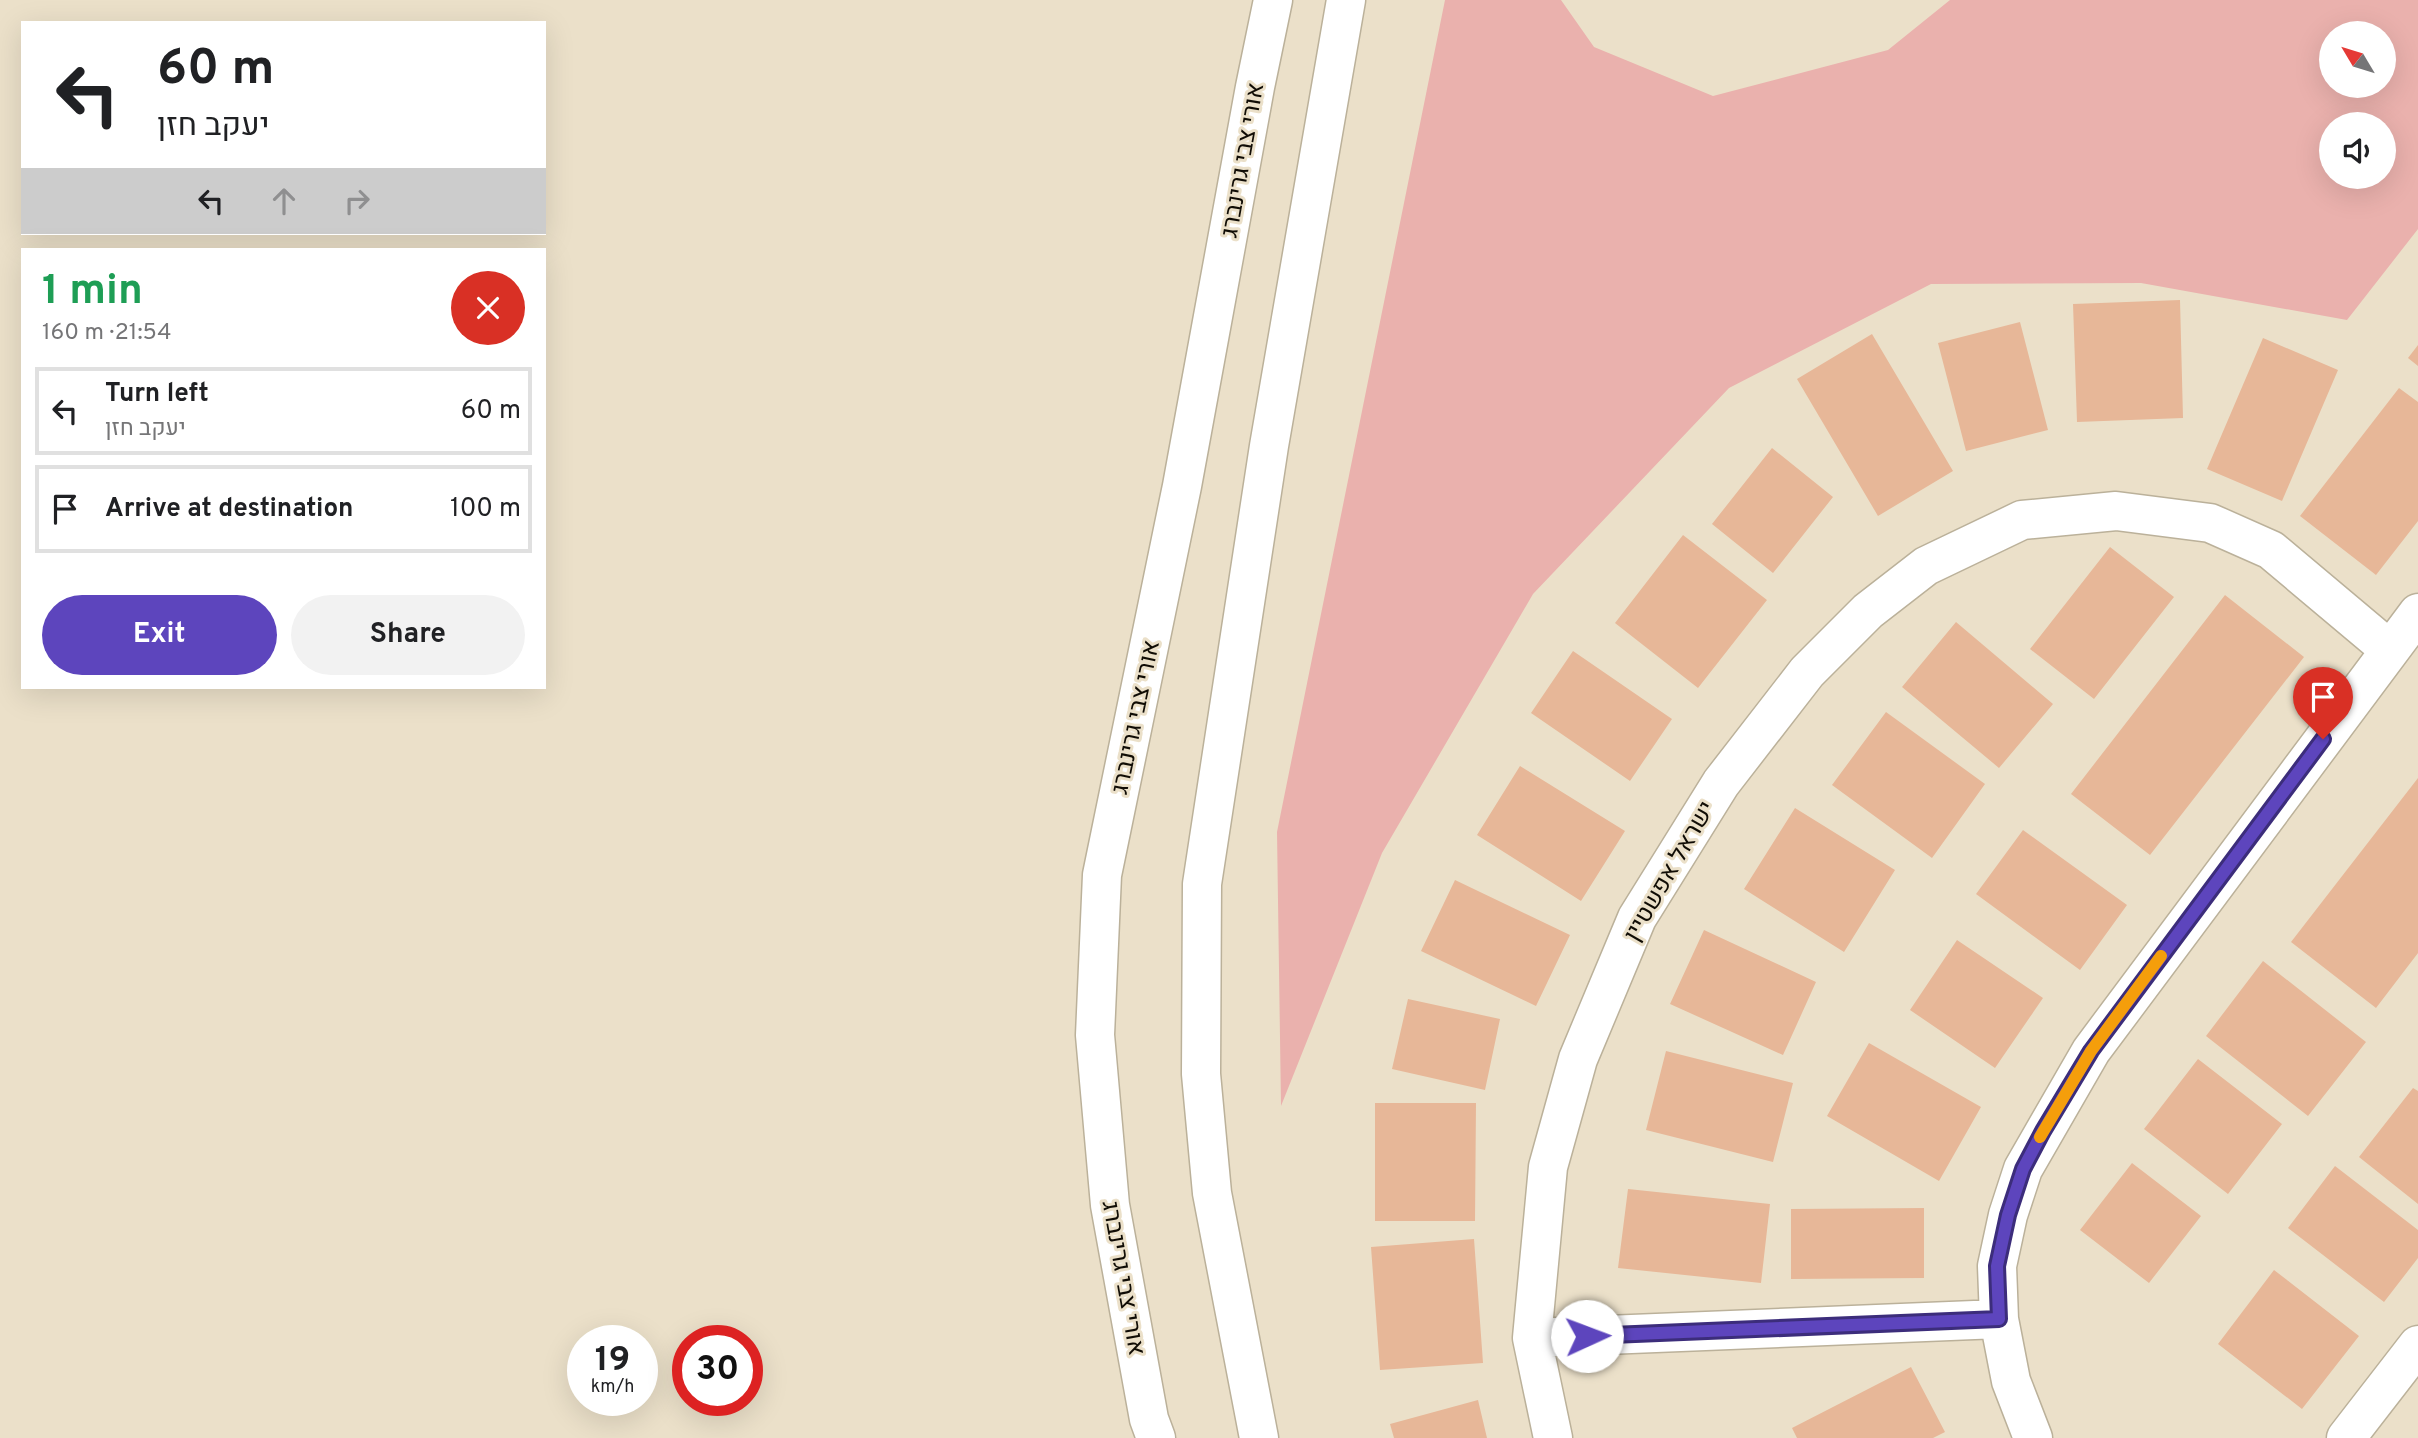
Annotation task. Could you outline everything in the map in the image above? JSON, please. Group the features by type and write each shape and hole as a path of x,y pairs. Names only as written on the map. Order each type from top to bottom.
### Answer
{"street":[{"name":"אורי צבי גרינברג","path":"1156,1438 1149,1419 1110,1205 1095,1035 1102,875 1182,486 1273,0"},
{"path":"1259,1438 1212,1193 1201,1074 1202,884 1269,446 1346,0"},
{"name":"ישראל אפשטיין","path":"1553,1438 1532,1338 1548,1167 1578,1059 1637,918 1721,783 1807,672 1868,611 1926,566 2022,520 2116,510 2210,523 2271,550 2389,650"},
{"path":"2033,1438 2011,1381 1999,1319 1997,1266 2008,1215 2023,1169 2091,1051 2418,613"},
{"path":"1532,1338 1999,1319"},
{"path":"2346,1438 2418,1346"}],"shaded area":[{"path":"1445,0 1561,0 1594,47 1713,96 1888,50 1950,0 2418,0 2418,229 2347,320 2141,283 1931,284 1729,388 1533,594 1382,853 1281,1106 1277,832"}],"building":[{"path":"2180,300 2183,418 2077,422 2073,304"},
{"path":"2020,322 2048,430 1966,451 1938,343"},
{"path":"1872,334 1953,471 1878,516 1797,379"},
{"path":"2263,338 2338,370 2282,501 2207,469"},
{"path":"2418,345 2418,366 2408,358"},
{"path":"2399,388 2418,402 2418,521 2376,575 2300,516"},
{"path":"1772,448 1833,497 1773,573 1712,524"},
{"path":"1683,535 1767,600 1698,688 1615,623"},
{"path":"2110,547 2174,597 2094,699 2030,649"},
{"path":"2225,595 2304,657 2150,855 2071,794"},
{"path":"1956,622 2053,704 1999,768 1902,687"},
{"path":"1573,651 1672,719 1630,781 1531,713"},
{"path":"1886,712 1985,784 1932,858 1832,785"},
{"path":"1520,766 1625,831 1581,901 1477,835"},
{"path":"2418,778 2418,953 2376,1008 2291,942"},
{"path":"1795,808 1895,870 1844,952 1744,889"},
{"path":"2023,830 2127,905 2080,970 1976,894"},
{"path":"1455,880 1570,935 1536,1006 1421,951"},
{"path":"1704,930 1816,982 1783,1055 1670,1004"},
{"path":"1957,940 2043,998 1995,1068 1910,1010"},
{"path":"2263,961 2366,1042 2308,1116 2206,1036"},
{"path":"1408,999 1500,1019 1485,1090 1392,1069"},
{"path":"1869,1043 1981,1107 1939,1181 1827,1116"},
{"path":"1666,1051 1793,1083 1773,1162 1646,1130"},
{"path":"2198,1059 2282,1124 2228,1194 2144,1129"},
{"path":"2413,1088 2418,1091 2418,1204 2359,1157"},
{"path":"1375,1103 1476,1103 1475,1221 1375,1221"},
{"path":"2132,1163 2201,1216 2149,1283 2080,1230"},
{"path":"2335,1166 2418,1230 2418,1258 2384,1302 2288,1228"},
{"path":"1628,1189 1770,1204 1761,1283 1618,1268"},
{"path":"1924,1208 1924,1278 1791,1279 1791,1209"},
{"path":"1474,1239 1483,1363 1380,1370 1371,1247"},
{"path":"2274,1270 2359,1336 2302,1409 2218,1344"},
{"path":"1911,1367 1945,1432 1933,1438 1797,1438 1792,1428"},
{"path":"1478,1400 1487,1438 1394,1438 1390,1424"}],"slow traffic":[{"path":"2040,1137 2091,1051 2161,956"}],"route":[{"path":"1587,1336 1999,1319 1997,1266 2008,1215 2023,1169 2043,1131 2091,1051 2323,739"}]}
